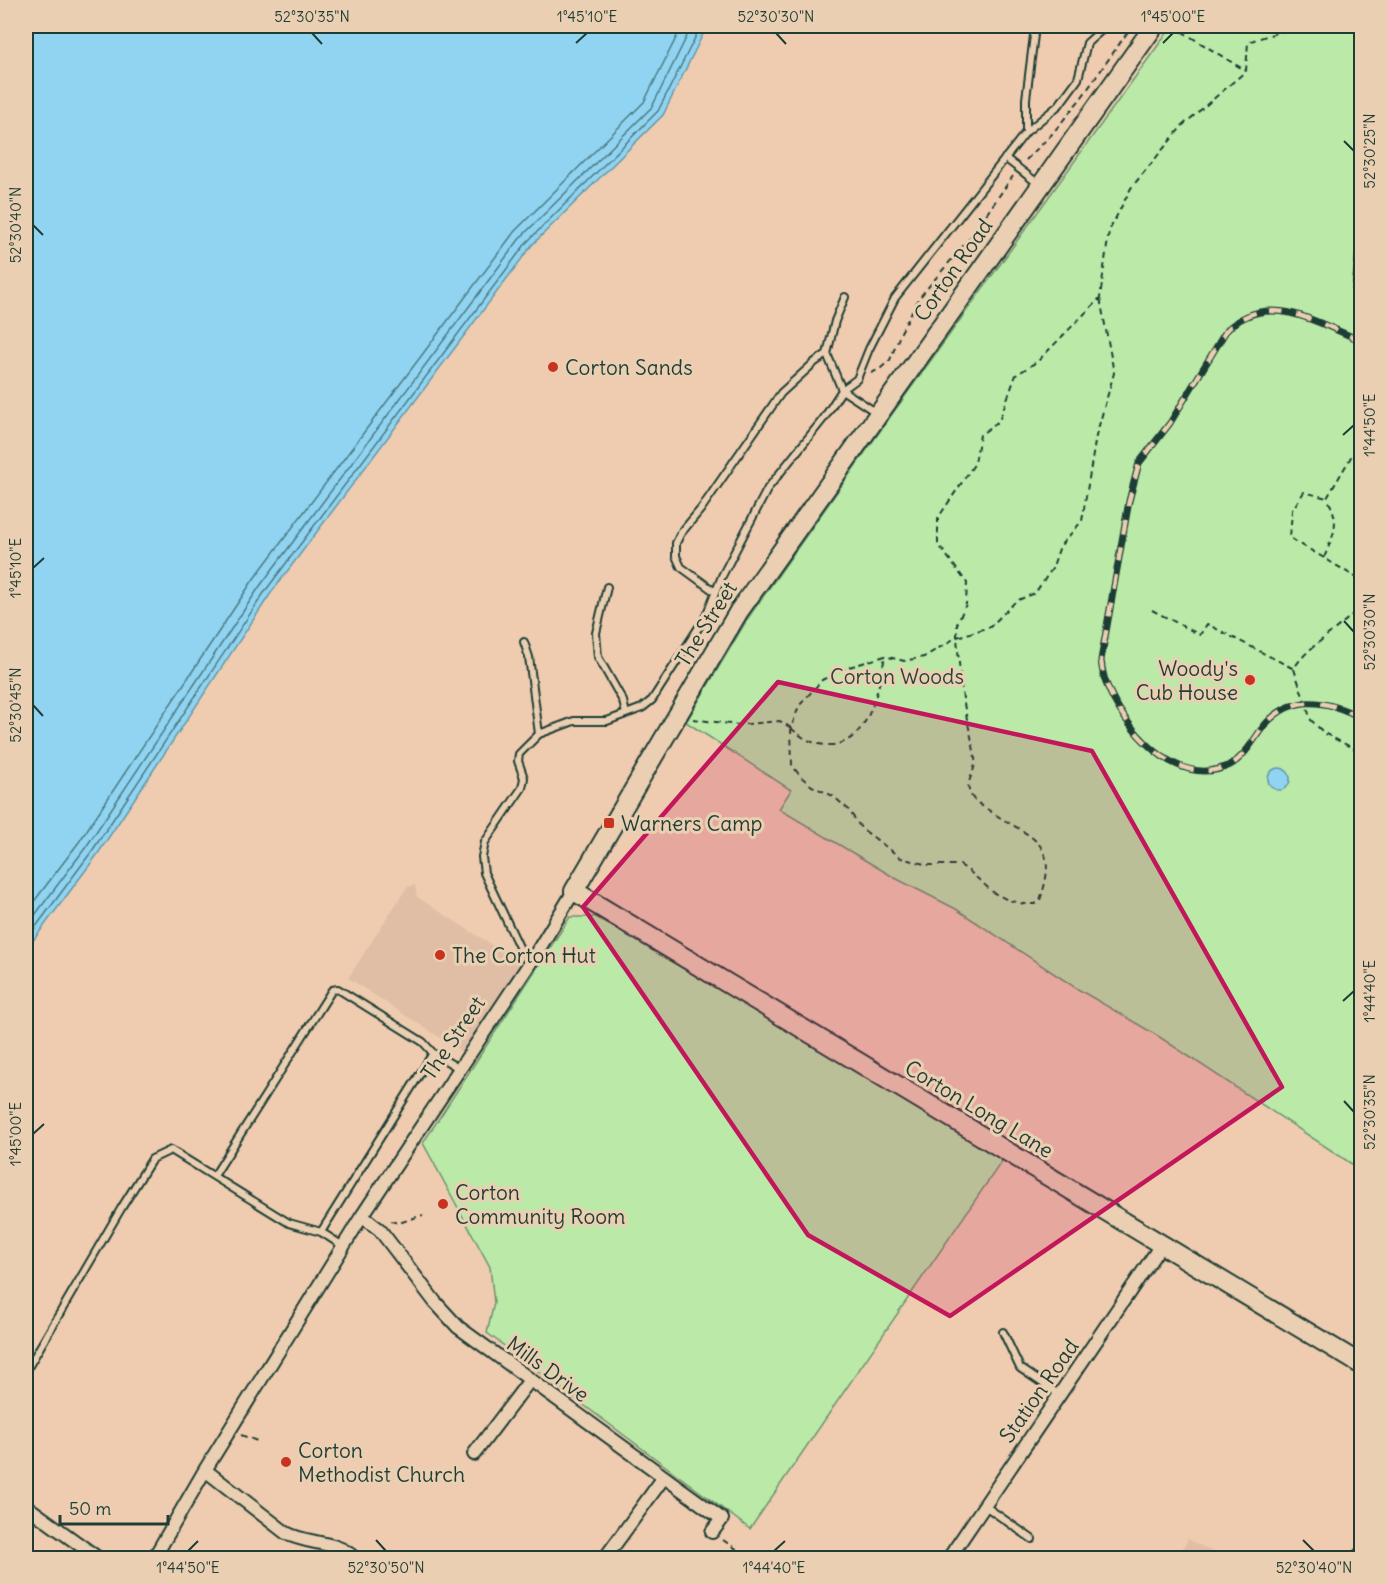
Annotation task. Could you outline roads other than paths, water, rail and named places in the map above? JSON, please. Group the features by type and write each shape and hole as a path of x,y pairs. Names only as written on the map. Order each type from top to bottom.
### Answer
{"main road":[{"name":"Corton Road","path":"788,541 1154,26"},
{"name":"The Street","path":"574,891 738,611 788,541"},
{"name":"Corton Long Lane","path":"574,891 1362,1365"}],"street":[{"name":"The Street","path":"154,1558 343,1246 534,957 574,891"},
{"name":"Mills Drive","path":"362,1216 380,1230 435,1302 458,1327 722,1519 712,1532"},
{"name":"Station Road","path":"949,1558 1161,1245"},
{"path":"474,1454 530,1380"},
{"path":"206,1470 292,1536 347,1550 354,1558"},
{"path":"605,1558 664,1476"},
{"path":"26,1506 98,1558"}],"lane":[{"path":"534,957 520,949 484,873 482,857 485,842 522,788 524,778 518,761 519,754 539,734 574,721 607,721 642,708 652,700 706,616 714,591 768,488 824,418 842,390 857,379 869,349 895,298 1026,132 1059,105 1078,79 1088,43 1106,26"},
{"path":"1026,132 1026,99 1035,27"},
{"path":"1005,158 1040,186"},
{"path":"1362,233 1356,294 1362,309"},
{"path":"845,297 834,321 827,354 842,390 879,414"},
{"path":"714,591 681,567 676,556 676,543 781,393 827,354"},
{"path":"607,588 596,633 598,657 623,701 627,714"},
{"path":"524,642 529,657 539,734"},
{"path":"214,1176 332,990 338,989 423,1042 433,1053 460,1068"},
{"path":"321,1232 433,1053"},
{"path":"26,1371 152,1159 171,1150 289,1223 321,1232 343,1246"},
{"path":"1003,1332 1020,1368 1060,1395"},
{"path":"985,1506 1032,1539"},
{"path":"1353,1558 1362,1548"}],"water":[{"path":"26,26 707,26 663,115 532,245 271,593 97,855 26,950"},
{"path":"1279,768 1287,771 1290,779 1287,787 1279,790 1271,787 1268,779 1271,771"}],"railway":[{"path":"1362,341 1310,319 1275,311 1258,312 1241,319 1226,331 1170,423 1139,463 1129,501 1101,660 1105,680 1114,700 1138,735 1172,762 1190,769 1210,771 1230,765 1239,759 1271,719 1282,710 1295,705 1320,703 1334,706 1362,718"}],"place":[{"name":"Corton Sands","path":"553,367"},
{"name":"Woody's Cub House","path":"1250,680"},
{"name":"Warners Camp","path":"609,823"},
{"name":"The Corton Hut","path":"440,955"},
{"name":"Corton Community Room","path":"443,1204"},
{"name":"Corton Methodist Church","path":"286,1462"}],"park label":[{"name":"Corton Woods","path":"897,676"}]}
